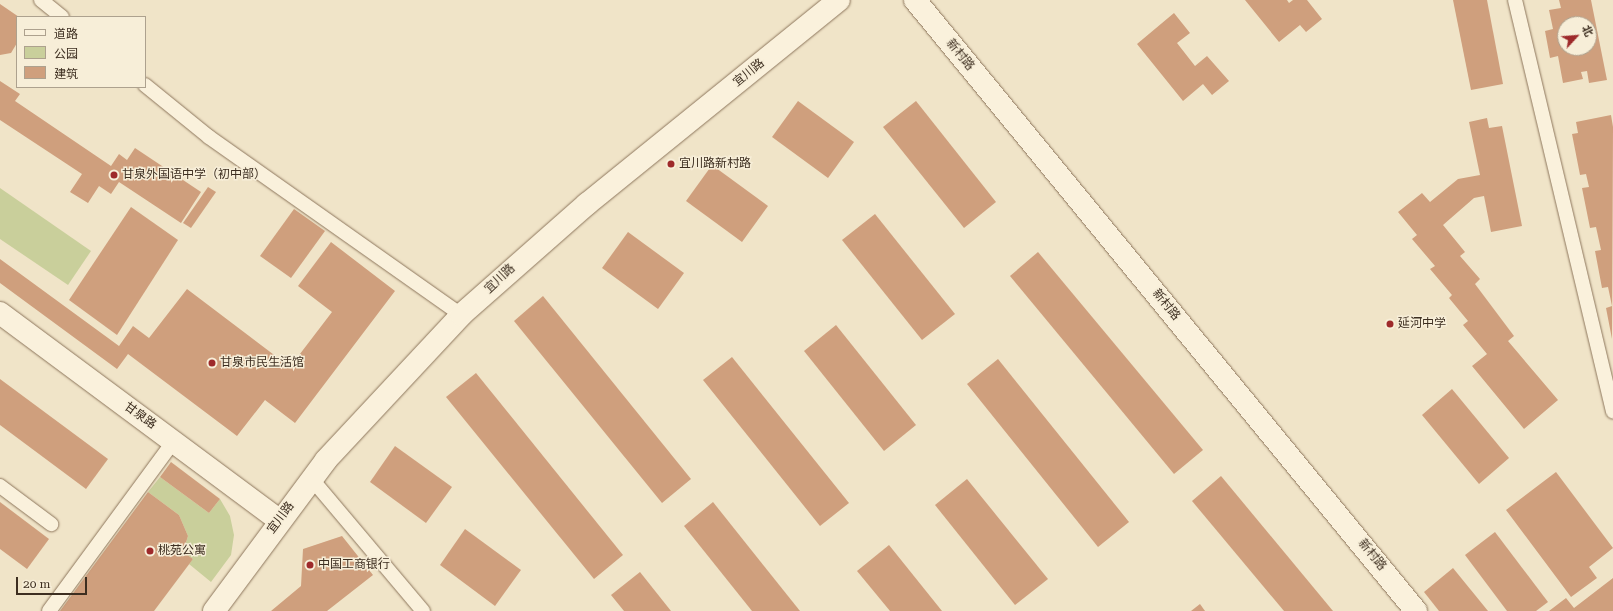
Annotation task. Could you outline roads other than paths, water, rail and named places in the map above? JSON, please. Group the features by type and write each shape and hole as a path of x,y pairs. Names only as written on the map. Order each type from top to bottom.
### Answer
{"street":[{"name":"宜川路","path":"214,611 311,478 402,375 461,315 587,204 839,0"},
{"name":"新村路","path":"915,0 1416,611"},
{"name":"甘泉路","path":"0,313 279,520"}],"lane":[{"path":"41,0 61,16"},
{"path":"1515,0 1613,411"},
{"path":"146,86 209,137 461,315"},
{"path":"49,611 174,441"},
{"path":"311,478 423,611"},
{"path":"0,486 51,524"}],"place":[{"name":"宜川路新村路","path":"671,164"},
{"name":"甘泉外国语中学（初中部）","path":"114,175"},
{"name":"延河中学","path":"1390,324"},
{"name":"甘泉市民生活馆","path":"212,363"},
{"name":"桃苑公寓","path":"150,551"},
{"name":"中国工商银行","path":"310,565"}]}
